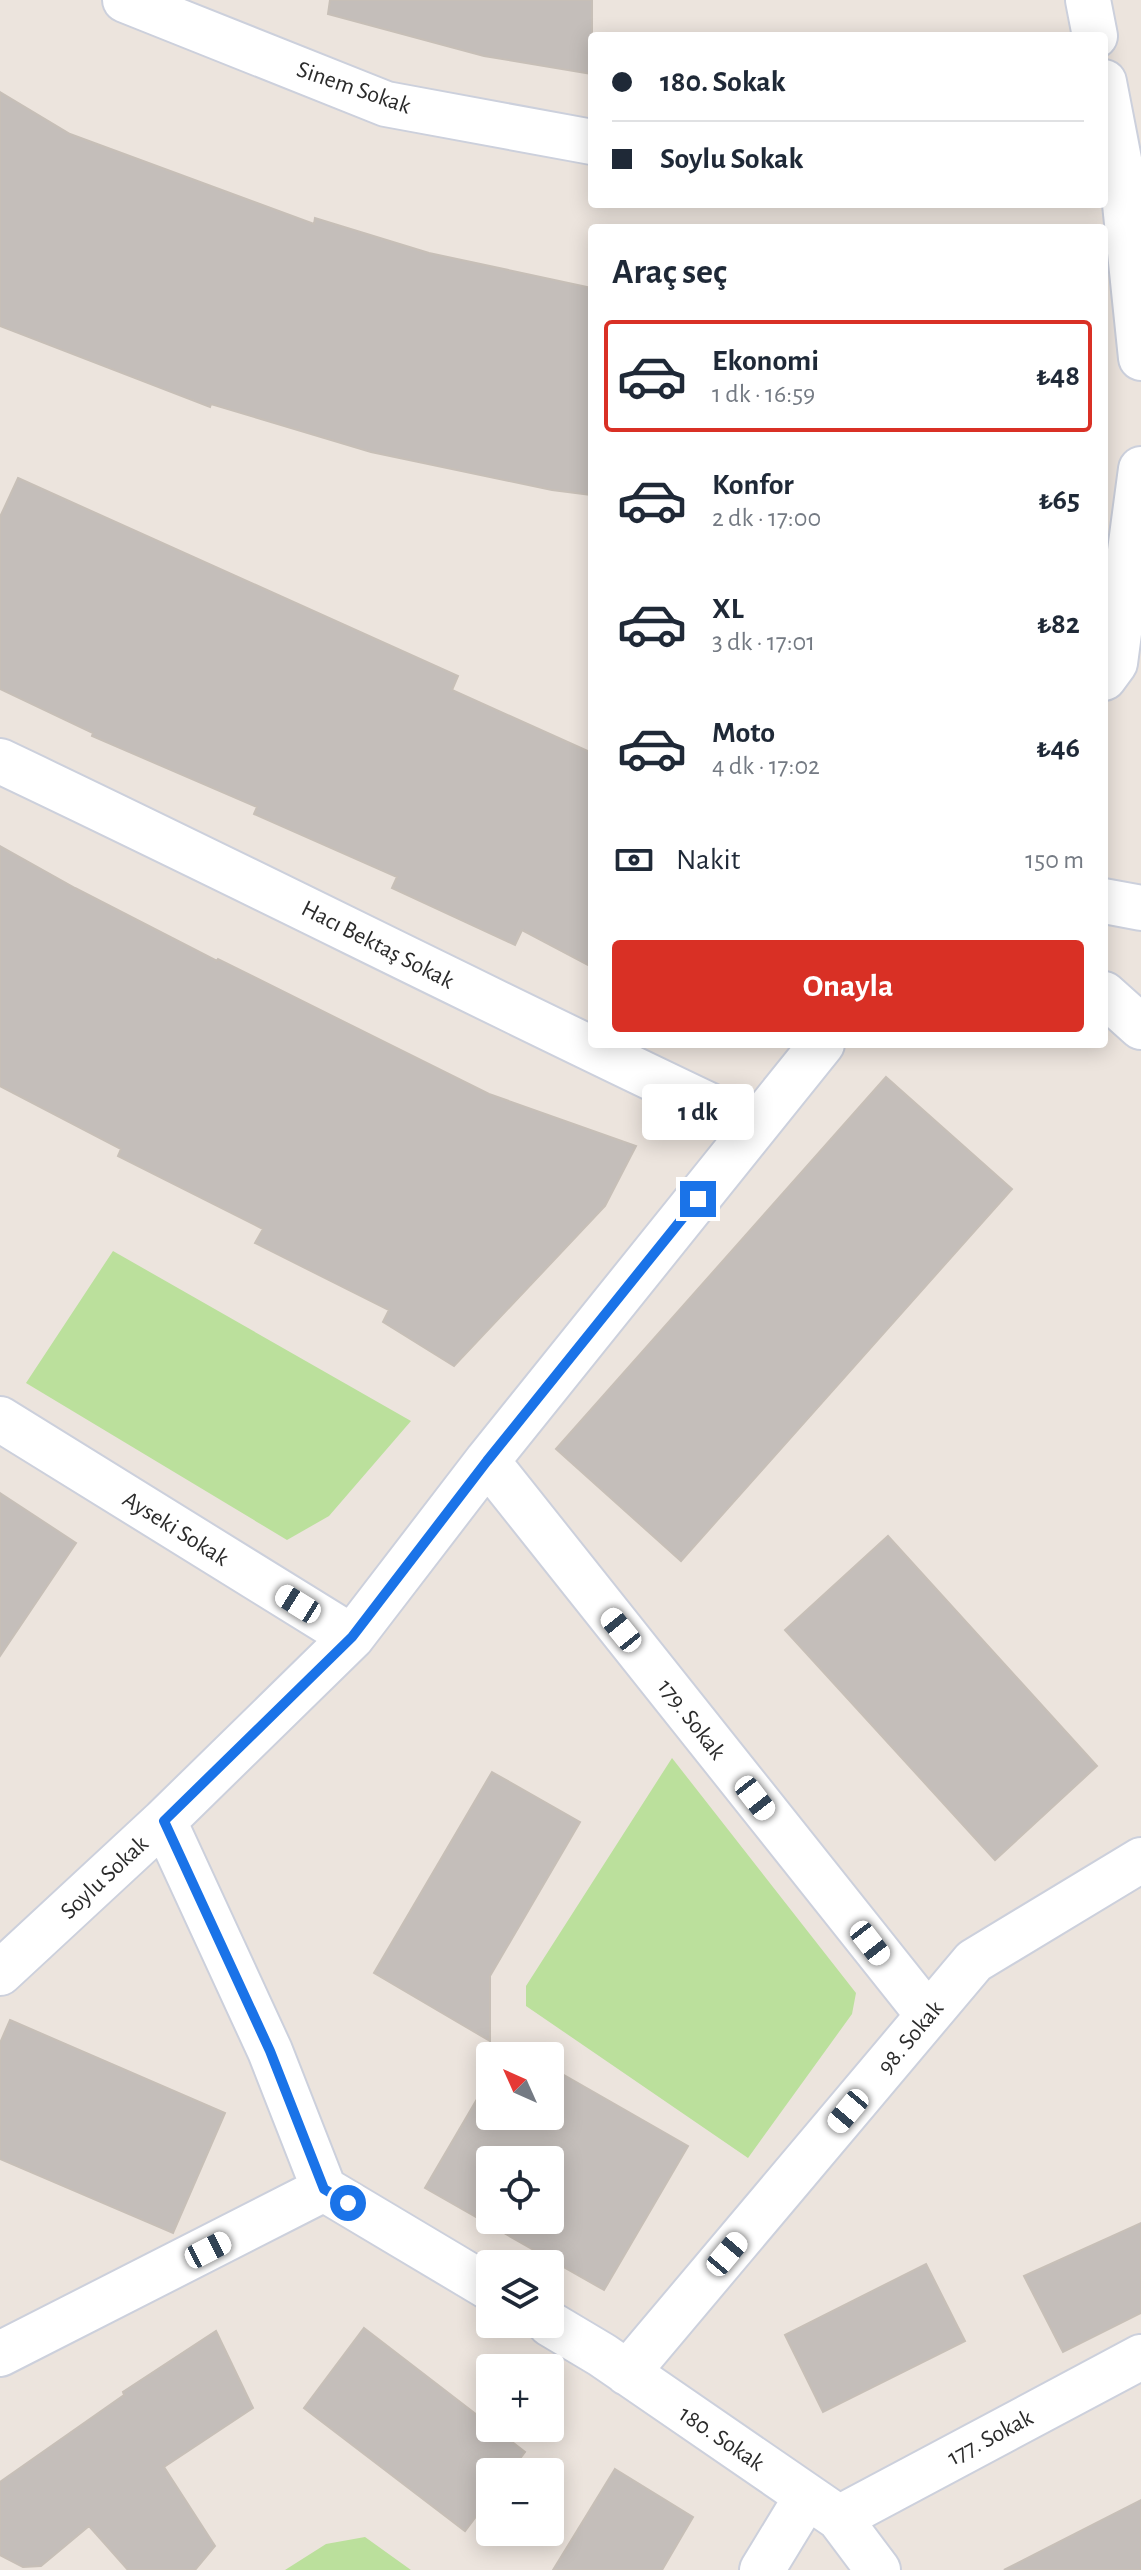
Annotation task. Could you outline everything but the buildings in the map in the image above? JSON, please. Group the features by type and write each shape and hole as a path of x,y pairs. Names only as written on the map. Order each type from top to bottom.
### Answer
{"street":[{"name":"Sinem Sokak","path":"125,0 197,13 386,104 588,141"},
{"path":"1088,0 1094,32"},
{"path":"1108,103 1122,175 1141,358"},
{"path":"1108,673 1115,663 1141,469"},
{"name":"Hacı Bektaş Sokak","path":"0,761 231,870 579,1044 755,1127"},
{"path":"1108,902 1141,908"},
{"path":"1108,998 1141,1027"},
{"name":"Soylu Sokak","path":"0,1973 164,1821 352,1637 487,1461 819,1048"},
{"name":"Ayseki Sokak","path":"0,1419 352,1637"},
{"name":"179. Sokak","path":"487,1461 928,2015"},
{"path":"164,1821 270,2051 324,2189 476,2280"},
{"name":"98. Sokak","path":"627,2373 974,1961 1141,1860"},
{"path":"0,2354 324,2189"},
{"name":"180. Sokak","path":"564,2333 823,2507 878,2570"},
{"name":"177. Sokak","path":"823,2507 1141,2357"},
{"path":"762,2570 823,2507"}],"green space":[{"path":"113,1251 411,1421 329,1516 287,1540 26,1383"},
{"path":"672,1758 856,1993 852,2014 748,2158 526,2006 526,1986"},
{"path":"365,2537 411,2570 285,2570 326,2544"}],"route":[{"path":"348,2203 324,2189 270,2051 164,1821 352,1637 487,1461 698,1199"}]}
